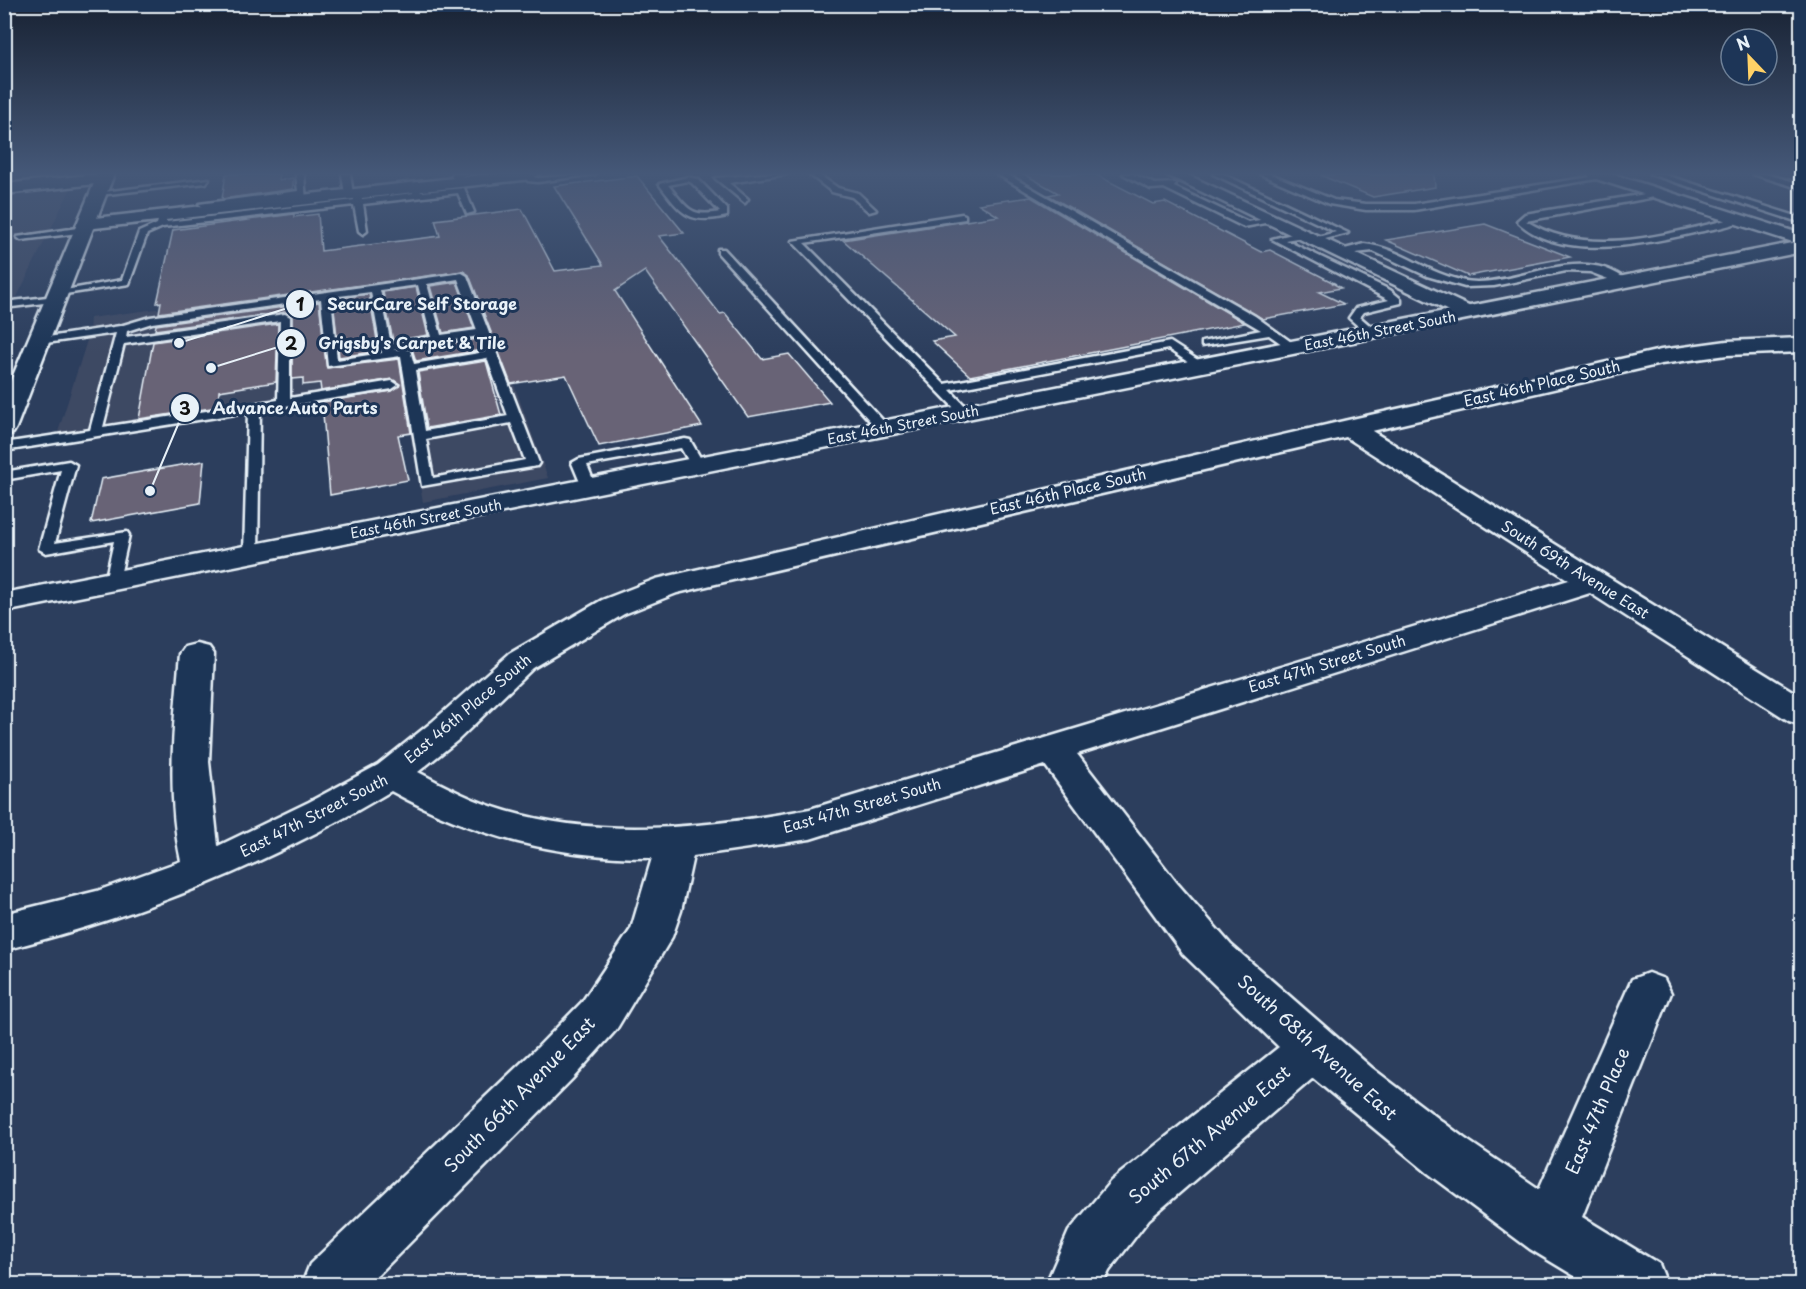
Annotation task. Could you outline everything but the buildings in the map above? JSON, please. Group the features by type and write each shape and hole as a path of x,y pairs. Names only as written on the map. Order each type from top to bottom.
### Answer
{"street":[{"path":"4,428 82,234"},
{"path":"1299,234 1468,313"},
{"path":"1783,234 1802,240"},
{"name":"East 46th Street South","path":"4,603 884,429 1203,355 1293,347 1802,246"},
{"name":"East 46th Place South","path":"391,774 445,731 521,661 613,607 667,586 1661,357 1727,348 1802,345"},
{"name":"South 69th Avenue East","path":"1348,428 1802,713"},
{"name":"East 47th Street South","path":"4,932 108,905 203,870 297,828 391,774 439,801 508,827 576,839 676,842 751,836 810,824 1593,582"},
{"path":"197,654 189,781 190,809 203,870"},
{"name":"South 68th Avenue East","path":"1053,749 1200,942 1312,1049 1402,1124 1549,1230 1639,1284"},
{"name":"South 66th Avenue East","path":"330,1284 555,1064 598,1016 650,937 660,911 676,842"},
{"name":"East 47th Place","path":"1549,1230 1648,993"},
{"name":"South 67th Avenue East","path":"1074,1284 1089,1251 1130,1200 1312,1049"}],"lane":[{"path":"21,237 39,234"},
{"path":"4,305 126,282 142,234"},
{"path":"842,234 797,241 965,412"},
{"path":"1105,234 1251,318 1268,332 1293,347"},
{"path":"1335,234 1276,239 1386,292 1397,301 1360,310 1354,318 1371,332"},
{"path":"1547,234 1581,245 1609,245 1665,234"},
{"path":"1338,252 1364,247 1375,248 1450,281 1465,285 1572,268 1592,270 1624,282"},
{"path":"721,251 884,429"},
{"path":"95,433 120,335 150,320 462,276 532,463 427,483 405,352 387,351"},
{"path":"422,282 438,339"},
{"path":"375,288 387,351"},
{"path":"326,295 332,364 438,339 483,332"},
{"path":"39,341 120,335 285,317 284,402"},
{"path":"941,388 1170,345 1203,355 1268,332"},
{"path":"408,368 491,354"},
{"path":"4,447 392,385"},
{"path":"251,554 254,407"},
{"path":"419,436 515,419"},
{"path":"4,476 69,465 46,549 122,535 114,582"}],"shaded area":[{"path":"5,234 48,234 5,321"},
{"path":"471,266 548,478 423,502 401,386 54,445 89,334 90,318"}],"place":[{"name":"SecurCare Self Storage","path":"179,343"},
{"name":"Grigsby's Carpet & Tile","path":"211,368"},
{"name":"Advance Auto Parts","path":"150,491"}]}
